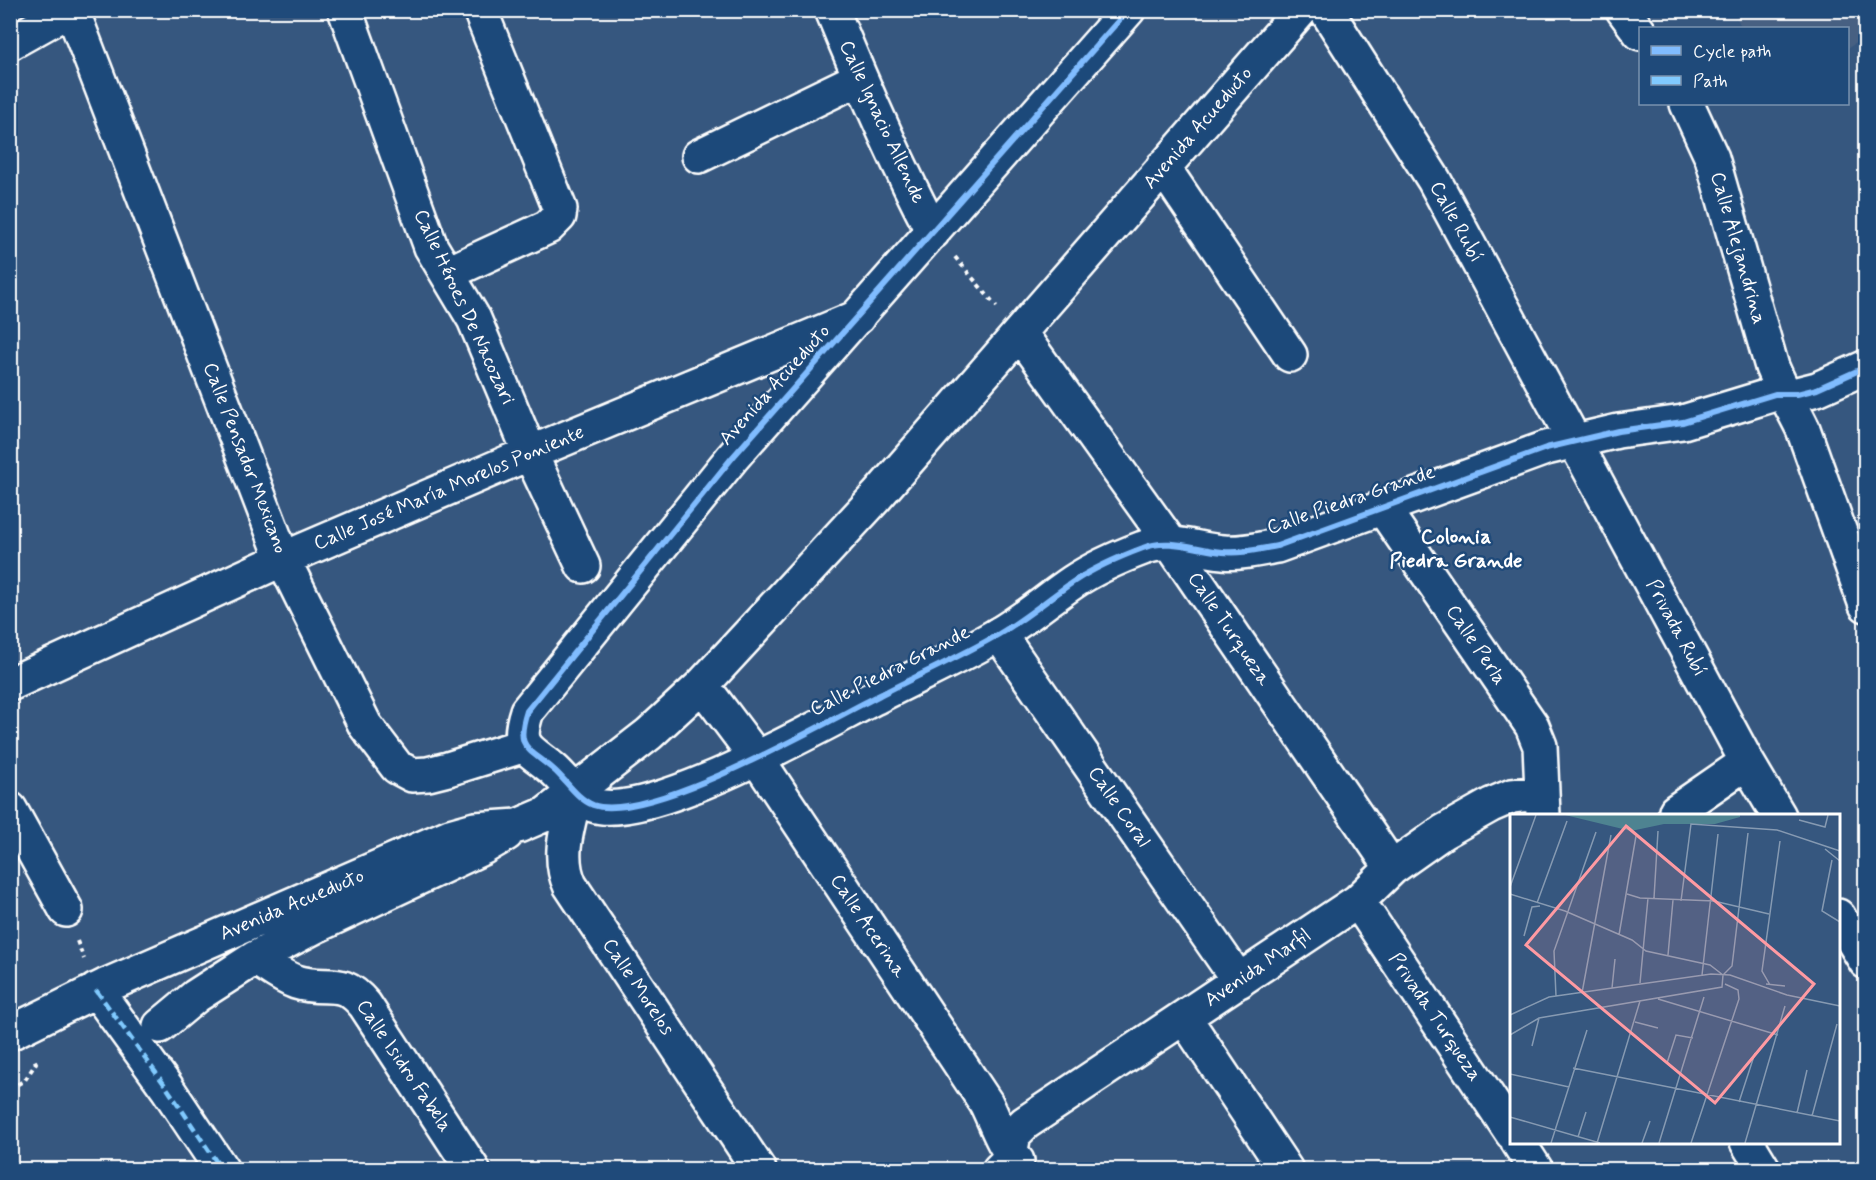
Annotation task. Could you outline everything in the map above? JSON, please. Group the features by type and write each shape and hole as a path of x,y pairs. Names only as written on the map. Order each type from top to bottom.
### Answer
{"street":[{"path":"10,43 71,10"},
{"name":"Calle Pensador Mexicano","path":"71,10 283,559 364,725 397,767 412,775 428,774 525,745"},
{"name":"Calle Héroes De Nacozari","path":"345,10 431,247 474,319 530,453 583,566"},
{"path":"448,273 548,227 559,216 560,209 480,10"},
{"name":"Calle Ignacio Allende","path":"832,10 860,78 911,190 933,232"},
{"name":"Avenida Acueducto","path":"525,745 521,734 522,725 527,711 537,696 618,600 732,458 1128,10"},
{"name":"Avenida Acueducto","path":"10,1033 96,990 450,836 475,829 518,826 546,814 576,792 649,734 702,685 877,496 1301,10"},
{"name":"Calle Rubí","path":"1326,10 1434,180 1575,440"},
{"path":"1623,10 1639,30"},
{"path":"699,156 860,78"},
{"name":"Calle Alejandrina","path":"1687,105 1712,158 1772,367 1783,394 1795,411 1803,429 1866,606"},
{"path":"1163,167 1290,355"},
{"name":"Calle José María Morelos Poniente","path":"10,684 283,559 858,316"},
{"name":"Calle Turqueza","path":"1020,333 1171,544 1392,868"},
{"name":"Calle Piedra Grande","path":"576,792 594,806 618,807 646,803 705,782 999,634 1076,580 1146,546 1160,543 1223,552 1277,546 1546,448 1618,431 1683,422 1722,412 1762,397 1797,394 1817,389 1866,367"},
{"name":"Privada Rubí","path":"1575,440 1747,762 1778,814"},
{"name":"Calle Perla","path":"1382,507 1532,726 1540,746 1542,804"},
{"name":"Calle Coral","path":"999,634 1239,981"},
{"name":"Calle Acerina","path":"702,685 756,758 986,1103 1012,1164"},
{"path":"525,745 556,771 576,792"},
{"path":"1676,811 1747,762"},
{"name":"Calle Morelos","path":"576,792 563,854 565,874 570,885 759,1170"},
{"name":"Avenida Marfil","path":"1012,1164 1014,1134 1025,1123 1358,901 1392,868 1443,832 1512,796 1542,804"},
{"path":"10,809 66,910"},
{"path":"160,1026 196,996 255,958 318,925 484,847 518,826"},
{"name":"Privada Turqueza","path":"1358,901 1510,1130"},
{"path":"1840,918 1866,962"},
{"name":"Calle Isidro Fabela","path":"255,958 290,980 348,988 355,993 473,1170"},
{"path":"96,990 167,1088 222,1170"},
{"path":"1184,1017 1286,1170"},
{"path":"1519,1144 1536,1170"},
{"path":"1748,1144 1764,1170"}],"path":[{"path":"933,232 1020,333"},
{"path":"66,910 96,990"}],"shaded area":[{"path":"1733,11 1865,11 1865,37 1849,47 1849,27 1741,27"}],"marked path":[{"path":"96,990 167,1088 222,1170"}],"cycle path":[{"path":"1128,10 732,458 527,711 522,733 526,746 587,802 593,805 619,807 653,800 736,768 999,634 1081,577 1143,548 1172,544 1230,552 1277,546 1546,448 1618,431 1683,422 1775,394 1797,394 1817,389 1866,367"}],"district":[{"name":"Colonia Piedra Grande","path":"1456,549"}]}
